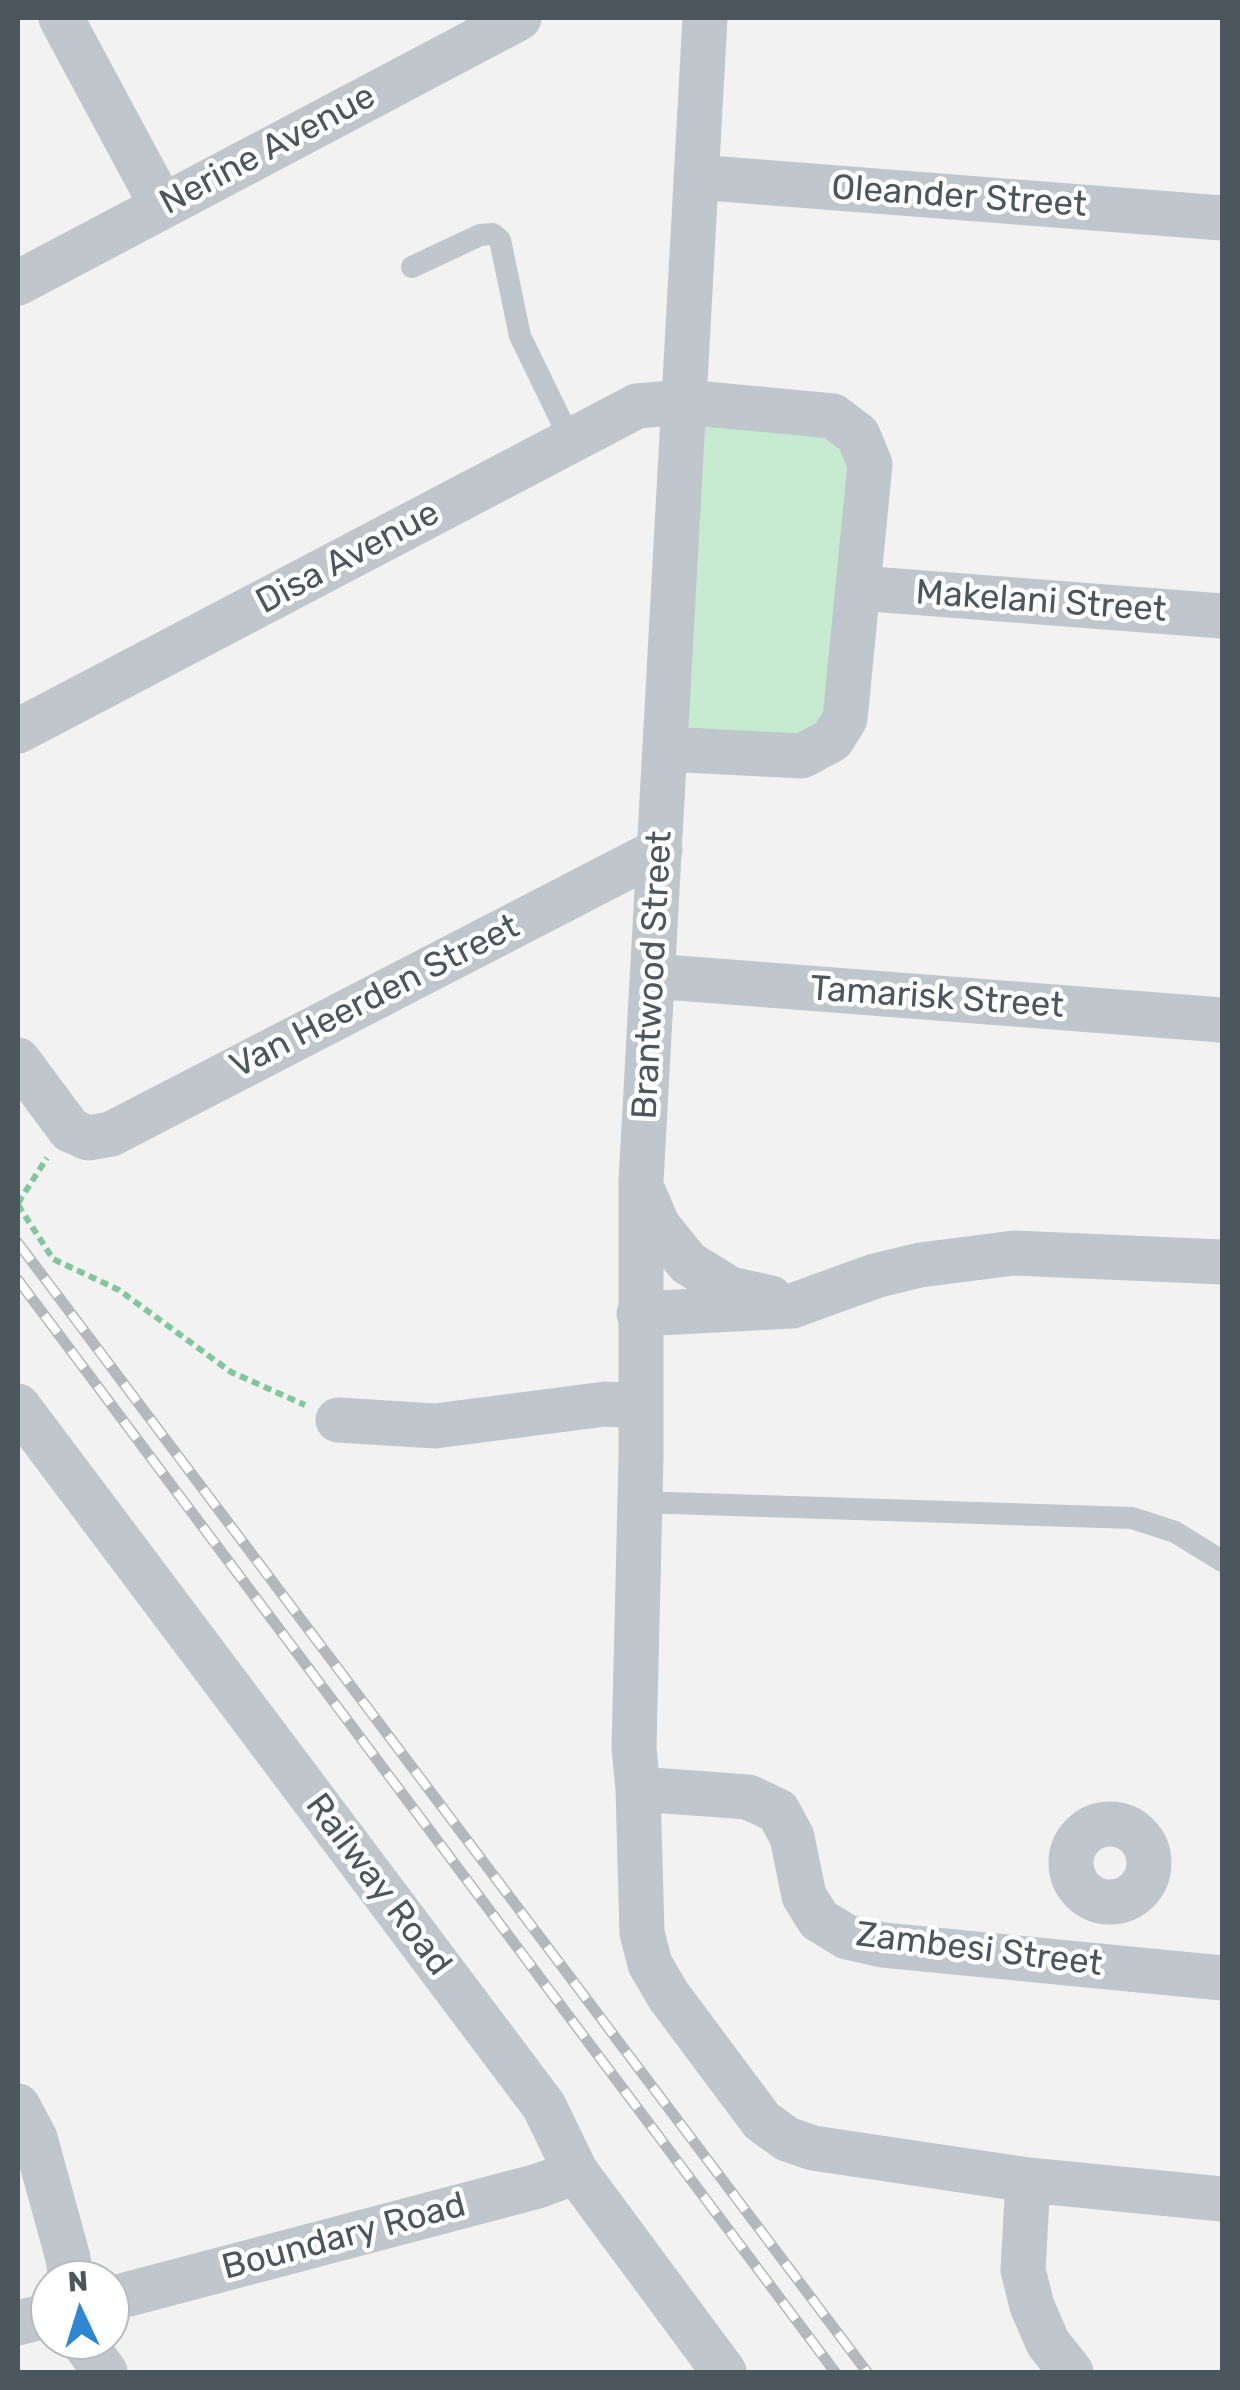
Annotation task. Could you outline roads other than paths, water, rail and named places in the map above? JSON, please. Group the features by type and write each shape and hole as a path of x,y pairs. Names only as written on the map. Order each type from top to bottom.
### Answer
{"street":[{"path":"61,18 162,206"},
{"name":"Nerine Avenue","path":"18,282 519,18"},
{"name":"Brantwood Street","path":"705,18 641,1181 634,1705 642,1932 650,1964 668,1995 762,2121 787,2138 813,2148 1028,2180 1222,2199"},
{"name":"Oleander Street","path":"696,177 1222,218"},
{"path":"665,749 786,757 802,756 832,740 846,719 848,707 870,464 858,435 833,416 684,402"},
{"name":"Disa Avenue","path":"18,731 637,406 684,402"},
{"name":"Makelani Street","path":"859,588 1222,616"},
{"name":"Van Heerden Street","path":"18,1060 79,1134 111,1134 660,850"},
{"name":"Tamarisk Street","path":"652,976 1222,1020"},
{"path":"641,1181 648,1204 671,1246 707,1277 730,1289 780,1299 831,1291"},
{"path":"639,1314 792,1306 920,1265 1014,1253 1222,1262"},
{"path":"338,1420 435,1426 605,1404 640,1406"},
{"name":"Railway Road","path":"18,1406 544,2106 576,2172 724,2372"},
{"name":"Zambesi Street","path":"638,1788 748,1797 778,1811 792,1837 804,1896 819,1920 847,1937 1222,1978"},
{"path":"1095,1965 1105,1902"},
{"path":"18,2106 34,2138 68,2260"},
{"name":"Boundary Road","path":"130,2294 538,2186 576,2172"},
{"path":"1028,2180 1024,2270 1032,2306 1048,2342 1072,2372"}],"lane":[{"path":"412,268 480,235 492,234 500,240 520,336 571,440"},
{"path":"639,1502 1132,1518 1174,1532 1222,1561"}],"railway":[{"path":"18,1243 867,2372"},
{"path":"18,1280 835,2372"}]}
